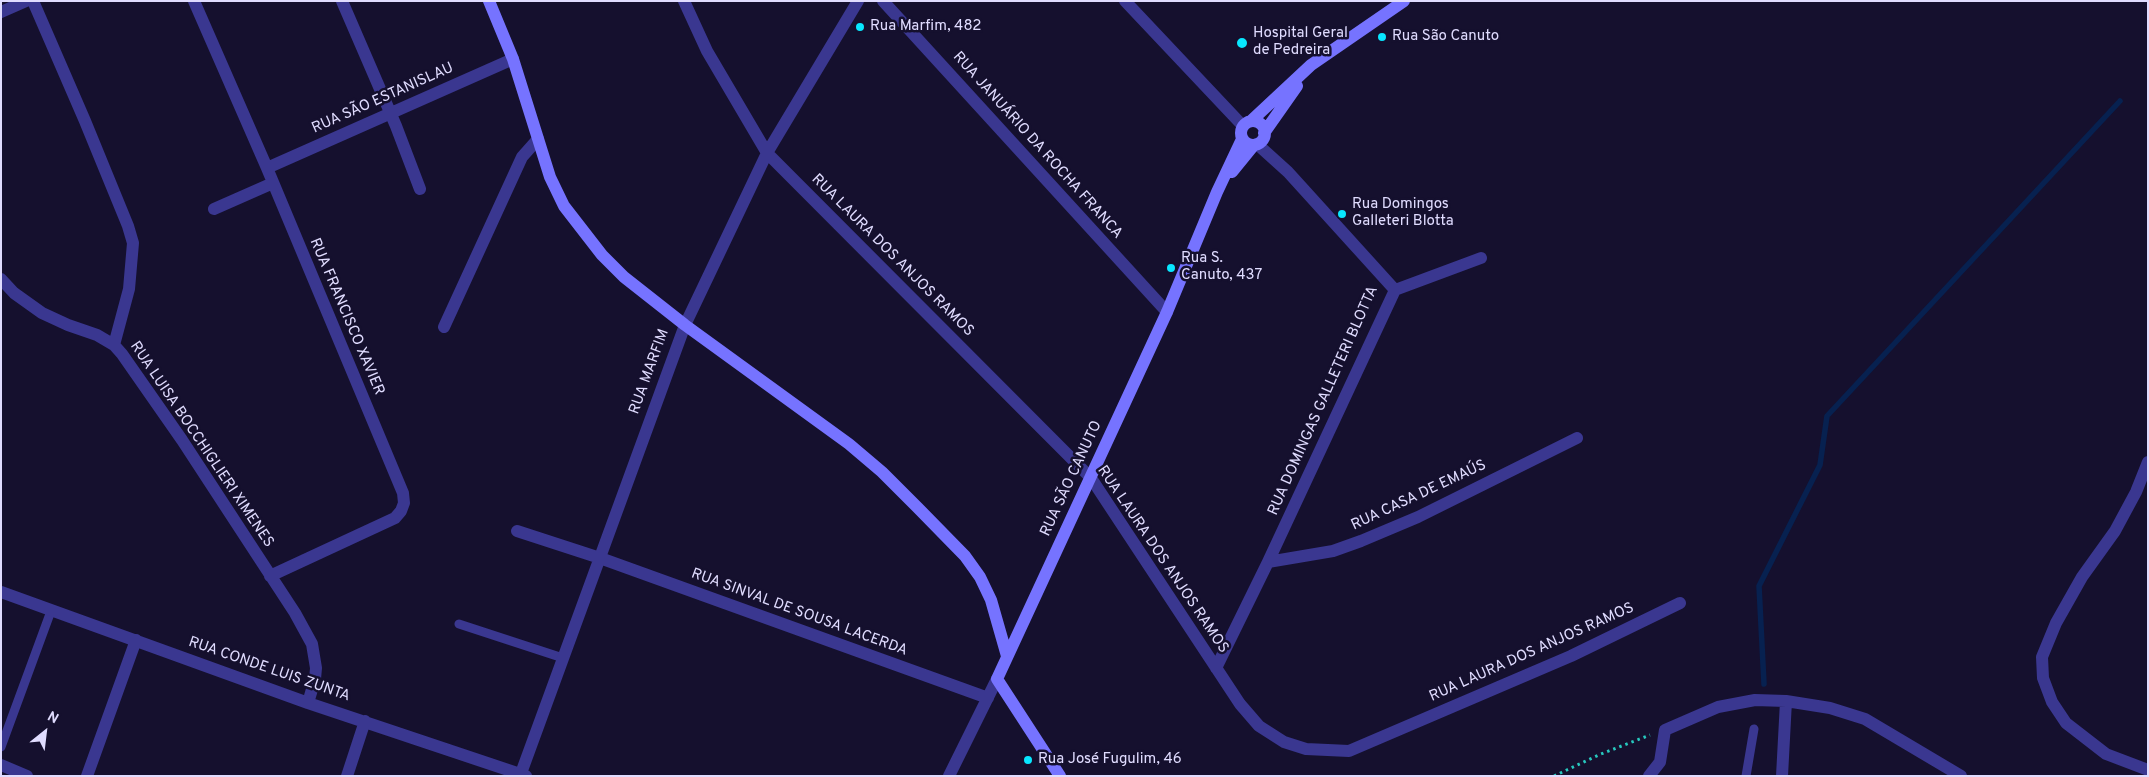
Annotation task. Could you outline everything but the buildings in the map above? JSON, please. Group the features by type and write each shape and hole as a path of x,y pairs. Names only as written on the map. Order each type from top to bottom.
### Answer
{"street":[{"path":"1,12 26,1"},
{"name":"RUA LUISA BOCCHIGLIERI XIMENES","path":"33,1 128,226 132,243 132,266 129,289 114,345 182,440 312,644 316,668 308,703"},
{"name":"RUA FRANCISCO XAVIER","path":"194,1 267,168 403,493 404,504 395,518 270,576"},
{"path":"342,1 420,189"},
{"path":"488,1 513,59 550,177 564,206 602,254 624,277 685,325 849,444 882,472 958,549 980,577 991,600 1007,656"},
{"name":"RUA LAURA DOS ANJOS RAMOS","path":"684,1 707,51 767,153 1091,478 1240,704 1259,726 1284,742 1306,749 1350,751 1571,656 1680,603"},
{"name":"RUA MARFIM","path":"522,775 685,325 767,153 858,1"},
{"name":"RUA JANUÁRIO DA ROCHA FRANCA","path":"883,1 1167,312"},
{"path":"1125,1 1247,123"},
{"name":"RUA SÃO CANUTO","path":"1247,123 1311,65 1404,1"},
{"name":"RUA SÃO ESTANISLAU","path":"267,168 513,59"},
{"name":"RUA SÃO CANUTO","path":"950,776 1167,312 1217,192 1311,65"},
{"path":"1257,122 1262,126 1256,140 1241,132 1247,123 1257,122"},
{"path":"444,327 522,157 538,139"},
{"name":"RUA DOMINGAS GALLETERI BLOTTA","path":"1216,668 1268,562 1395,290 1288,172 1256,140"},
{"path":"214,208 272,183"},
{"path":"1395,290 1481,258"},
{"path":"1,279 14,293 42,313 114,345"},
{"name":"RUA CASA DE EMAÚS","path":"1268,562 1333,551 1361,542 1418,517 1577,438"},
{"path":"2148,462 2136,492 2115,531 2082,577 2056,623 2042,657 2043,678 2052,702 2066,723 2106,754 2148,770"},
{"name":"RUA SINVAL DE SOUSA LACERDA","path":"517,531 600,558 988,698"},
{"name":"RUA CONDE LUIS ZUNTA","path":"1,592 308,703 522,775"},
{"path":"87,776 136,640"},
{"path":"997,679 1060,776"},
{"path":"1649,776 1660,762 1665,730 1718,707 1755,700 1786,701 1830,708 1865,719 1955,774"},
{"path":"1782,776 1786,701"},
{"path":"347,776 365,721"},
{"path":"1,765 27,776"}],"lane":[{"path":"1,747 50,610"},
{"path":"459,624 563,658"},
{"path":"1746,776 1754,729"}],"path":[{"path":"1554,776 1601,754 1665,730"}],"waterway":[{"path":"1764,684 1759,586 1820,465 1827,416 2120,101"}],"place":[{"name":"Rua Marfim, 482","path":"860,27"},
{"name":"Rua São Canuto","path":"1382,37"},
{"name":"Hospital Geral de Pedreira","path":"1242,43"},
{"name":"Rua Domingos Galleteri Blotta","path":"1342,214"},
{"name":"Rua S. Canuto, 437","path":"1171,268"},
{"name":"Rua José Fugulim, 46","path":"1028,760"}]}
